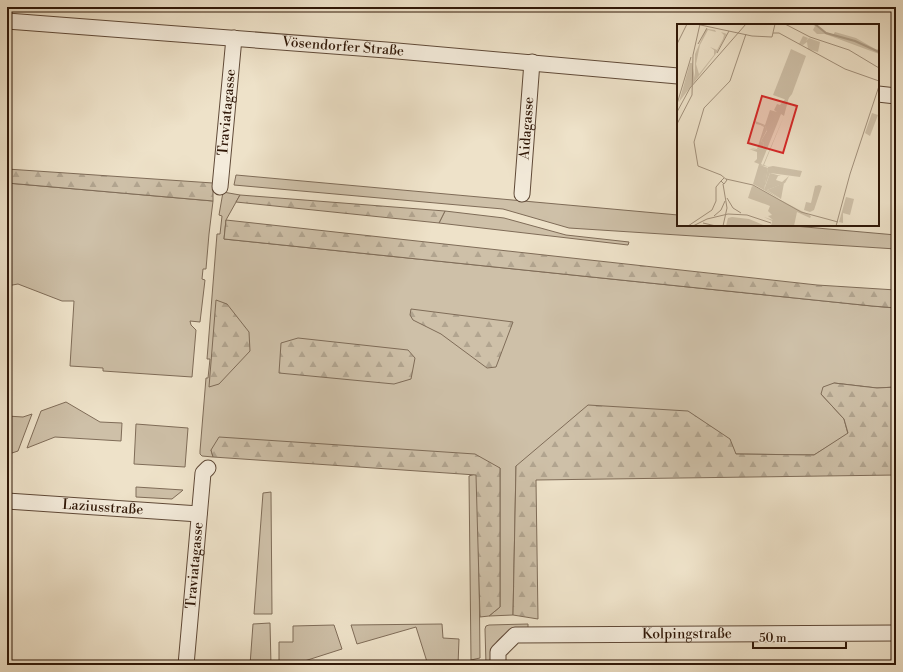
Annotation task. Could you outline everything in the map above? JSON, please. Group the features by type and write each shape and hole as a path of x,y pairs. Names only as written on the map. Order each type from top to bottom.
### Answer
{"street":[{"name":"Vösendorfer Straße","path":"7,21 532,62 677,76"},
{"name":"Traviatagasse","path":"220,187 234,38"},
{"name":"Aidagasse","path":"522,194 532,62"},
{"path":"879,94 896,96"},
{"name":"Traviatagasse","path":"186,665 203,473 208,468"},
{"name":"Laziusstraße","path":"7,501 199,514"},
{"name":"Kolpingstraße","path":"498,665 498,652 515,635 896,633"}],"green space":[{"path":"7,169 213,183 213,201 7,183"},
{"path":"236,175 677,215 677,226 794,226 896,235 896,249 569,228 503,209 234,185"},
{"path":"7,183 213,201 206,269 203,269 202,279 205,280 200,322 190,321 191,325 196,330 192,377 103,371 103,368 70,366 74,301 62,301 18,284 7,286"},
{"path":"223,192 240,195 226,220 224,239 896,308 896,387 877,388 834,383 821,394 844,419 848,434 814,455 736,454 516,466 513,615 489,616 500,607 500,468 211,450 213,457 202,456 200,454 206,378 208,378 210,359 207,359 217,234 220,234 222,216 219,215"},
{"path":"240,195 445,211 439,223 236,202"},
{"path":"445,211 504,218 566,235 629,242 628,245 439,223"},
{"path":"226,220 817,285 896,290 896,308 224,239"},
{"path":"216,300 227,304 249,332 250,351 219,384 209,387"},
{"path":"411,309 513,322 496,367 487,368 441,334 413,320 410,315"},
{"path":"298,338 408,350 415,358 411,379 394,384 279,373 281,343"},
{"path":"834,383 877,388 896,387 896,475 536,480 538,619 513,615 516,466 588,405 688,411 730,439 736,454 814,455 848,433 844,419 821,394 823,387"},
{"path":"66,402 100,422 122,423 121,441 55,437 27,448 41,411"},
{"path":"32,414 18,451 12,453 7,450 7,416 23,417"},
{"path":"136,424 188,428 185,467 134,464"},
{"path":"219,437 475,454 500,468 500,607 489,616 480,617 476,475 213,457 211,450"},
{"path":"478,473 480,658 471,660 469,476"},
{"path":"136,487 183,490 172,499 136,497"},
{"path":"271,492 272,614 254,614 263,493"},
{"path":"270,623 271,665 250,665 253,624"},
{"path":"442,624 443,638 459,639 458,665 428,665 416,627 357,644 351,625"},
{"path":"528,624 528,628 504,635 493,648 490,665 486,665 486,626"},
{"path":"334,625 342,649 292,665 279,665 279,642 293,642 293,626"}]}
